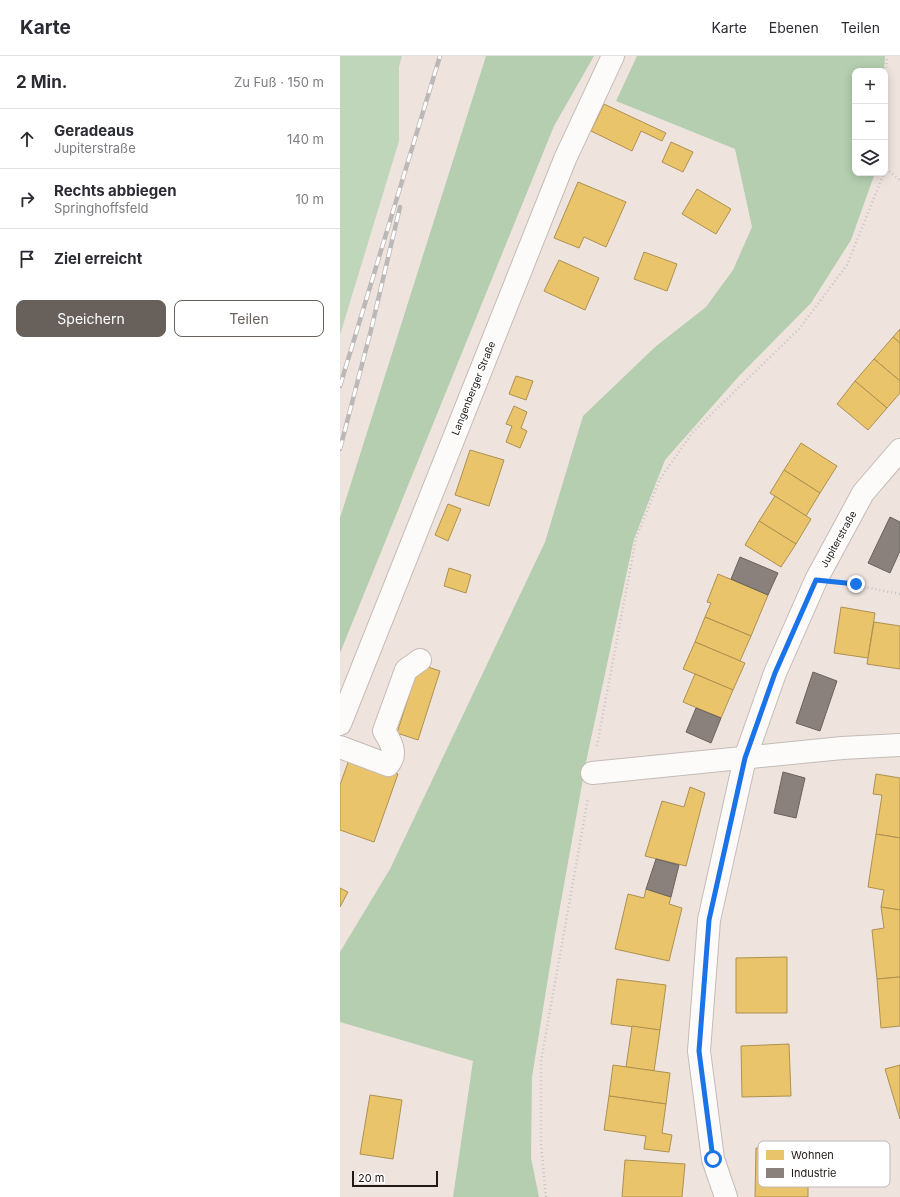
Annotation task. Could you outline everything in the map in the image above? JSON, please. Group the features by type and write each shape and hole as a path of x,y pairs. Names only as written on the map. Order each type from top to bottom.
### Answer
{"street":[{"name":"Langenberger Straße","path":"340,724 565,159 613,56"},
{"name":"Jupiterstraße","path":"726,1197 713,1159 699,1051 709,920 745,758 775,673 816,580 863,493 900,450"},
{"path":"340,747 388,765 393,760 393,750 390,740 384,731 406,670 420,660"},
{"path":"592,773 842,748 900,745"}],"path":[{"path":"886,68 887,56"},
{"path":"888,173 900,180"},
{"path":"546,1197 541,1144 541,1061 592,773 636,538 660,479 693,432 799,329 847,266 883,176"},
{"path":"816,580 856,584 900,594"}],"green space":[{"path":"340,56 402,56 399,67 399,141 340,335"},
{"path":"486,56 594,56 554,126 340,653 340,518"},
{"path":"637,56 885,56 884,68 852,68 852,176 874,176 851,240 811,303 739,376 665,460 634,539 586,762 555,935 532,1077 531,1158 539,1197 453,1197 473,1061 340,1022 340,952 390,869 545,542 583,416 655,347 706,307 733,270 752,227 735,149 616,101"}],"building: Wohnen":[{"path":"604,104 666,133 662,141 641,131 632,151 591,131"},
{"path":"671,142 693,152 683,172 662,162"},
{"path":"578,182 626,202 606,247 584,237 579,248 554,238"},
{"path":"697,189 731,209 716,234 682,214"},
{"path":"644,252 677,264 667,291 634,279"},
{"path":"559,260 599,278 585,310 544,291"},
{"path":"900,329 900,343 893,337"},
{"path":"893,337 900,343 900,381 874,359"},
{"path":"874,359 900,381 900,393 887,408 855,381"},
{"path":"516,376 533,381 526,400 509,394"},
{"path":"855,381 887,408 868,430 837,404"},
{"path":"514,406 527,412 521,428 527,431 520,448 506,442 512,426 506,424"},
{"path":"801,443 837,466 820,493 784,470"},
{"path":"470,450 504,460 489,506 455,495"},
{"path":"784,470 820,493 806,516 770,493"},
{"path":"775,496 811,519 796,544 759,521"},
{"path":"448,504 461,509 448,541 435,535"},
{"path":"759,521 796,544 781,567 745,545"},
{"path":"449,568 471,575 466,593 444,586"},
{"path":"718,574 768,595 751,636 705,617 711,603 707,602"},
{"path":"841,607 875,613 868,658 834,653"},
{"path":"705,617 751,636 740,661 695,642"},
{"path":"874,622 900,626 900,669 867,664"},
{"path":"695,642 745,663 733,690 683,669"},
{"path":"419,664 440,671 418,740 397,733"},
{"path":"695,674 733,690 721,718 683,702"},
{"path":"350,757 398,774 374,842 340,830 340,785"},
{"path":"876,774 900,778 900,838 876,834 882,795 873,794"},
{"path":"690,787 705,793 686,866 645,856 662,801 684,807"},
{"path":"876,834 900,838 900,910 881,907 884,890 868,887"},
{"path":"340,888 348,892 340,907"},
{"path":"646,889 671,897 669,904 682,908 669,961 615,949 628,894 644,898"},
{"path":"881,907 900,910 900,977 877,979 872,930 884,928"},
{"path":"787,957 787,1013 736,1013 736,958"},
{"path":"900,977 900,1026 881,1028 877,979"},
{"path":"617,979 666,985 660,1030 611,1024"},
{"path":"632,1026 660,1030 654,1071 626,1067"},
{"path":"789,1044 791,1096 742,1097 741,1046"},
{"path":"613,1065 670,1073 666,1104 609,1096"},
{"path":"900,1065 900,1119 885,1069"},
{"path":"370,1095 402,1100 393,1159 360,1154"},
{"path":"609,1096 666,1104 662,1133 672,1135 669,1152 644,1149 646,1136 604,1130"},
{"path":"756,1148 758,1148 758,1187 808,1187 808,1197 755,1197"},
{"path":"625,1160 685,1164 682,1197 622,1197"}],"building: Industrie":[{"path":"890,517 900,522 900,551 890,573 868,563"},
{"path":"740,557 778,573 768,595 731,579"},
{"path":"813,672 837,681 820,731 796,723"},
{"path":"696,708 721,718 711,743 686,732"},
{"path":"783,772 805,778 796,818 774,813"},
{"path":"656,859 679,865 671,897 646,889"}],"railway":[{"path":"340,386 440,56"},
{"path":"340,449 371,330 400,207"}],"route":[{"path":"713,1159 699,1051 709,920 745,758 775,673 816,580 856,584"}]}
